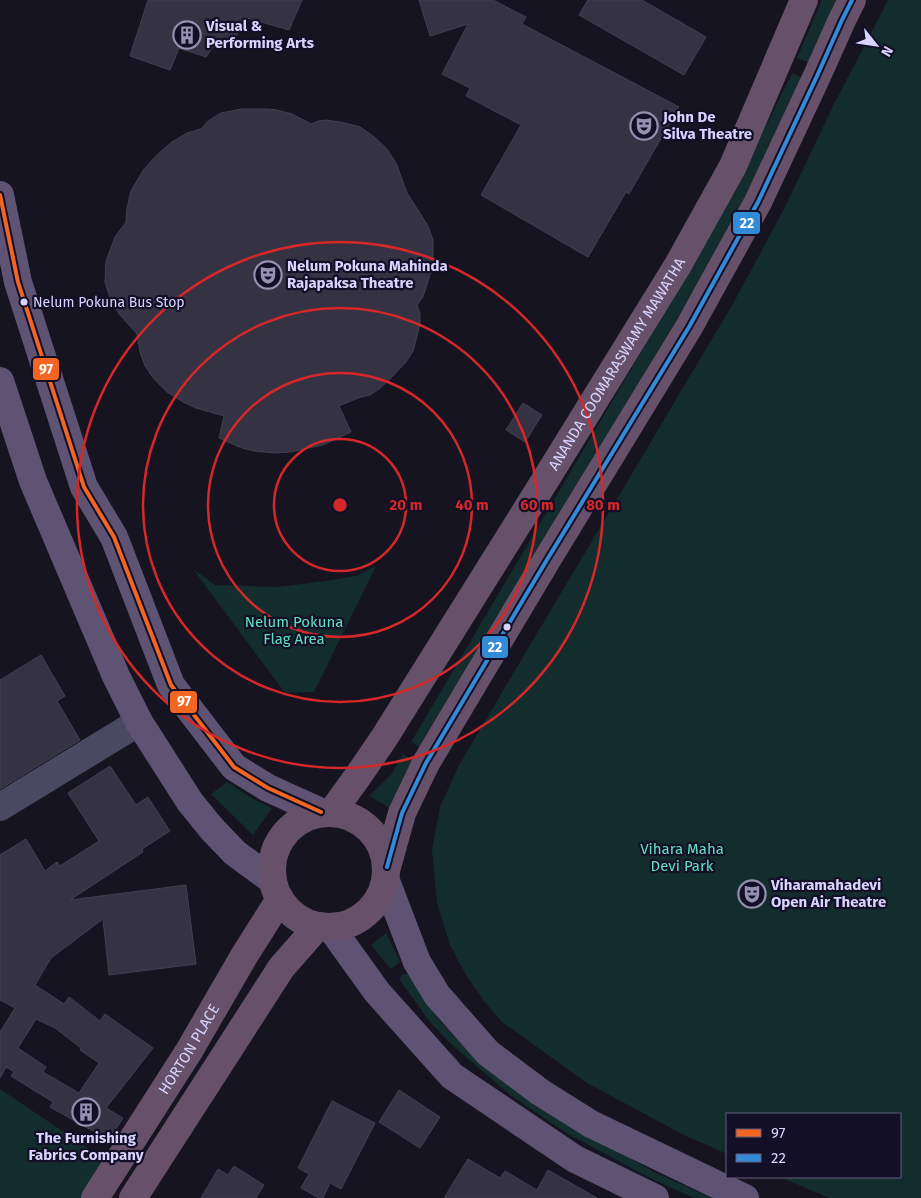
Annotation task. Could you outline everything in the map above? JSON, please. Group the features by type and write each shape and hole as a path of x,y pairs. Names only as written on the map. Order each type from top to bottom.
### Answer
{"highway":[{"name":"ANANDA COOMARASWAMY MAWATHA","path":"326,812 358,776 384,738 678,265 733,166 804,0"},
{"path":"386,874 384,850 376,835 364,823 349,815 326,812 303,818 288,829 278,844 272,861 276,890 290,912 303,921 324,927 350,924 366,914 379,899 386,874 402,813 426,764 550,554 690,327 758,202 852,0"},
{"name":"HORTON PLACE","path":"95,1198 189,1051 244,956 276,890"},
{"path":"133,1198 281,968 324,927"}],"main road":[{"path":"0,195 5,240 84,487 114,537 171,685 234,767 268,788 326,812"},
{"path":"0,381 33,481 116,676 139,722 190,802 212,829 235,853 276,890"},
{"path":"386,874 417,962 437,995 488,1053 540,1092 591,1124 745,1198"},
{"path":"324,927 377,992 452,1076 575,1159 655,1198"}],"street":[{"path":"0,807 139,722"}],"green space":[{"path":"822,0 838,0 809,63 797,58"},
{"name":"Vihara Maha Devi Park","path":"888,0 921,0 921,1198 829,1198 782,1178 901,1178 901,1113 726,1113 726,1154 684,1135 587,1083 502,1022 484,1001 466,975 450,945 437,903 432,850 440,807 460,763 734,302 786,205 832,108"},
{"path":"792,73 803,78 752,184 713,258 421,748 411,742 702,249 743,174"},
{"name":"Nelum Pokuna Flag Area","path":"376,566 314,692 285,693 193,569 215,585 278,587 356,576"},
{"path":"403,754 414,761 392,811 369,796 391,775"},
{"path":"227,782 253,799 272,808 253,835 211,794"},
{"path":"386,933 400,962 391,969 371,945"},
{"path":"408,974 439,1020 493,1070 572,1125 654,1172 712,1198 694,1198 650,1178 568,1134 510,1095 450,1043 430,1022 399,979"},
{"path":"0,1089 113,1165 92,1198 0,1198"}],"building":[{"name":"Visual & Performing Arts","path":"148,0 302,0 289,30 244,17 234,42 218,40 206,57 179,48 170,70 130,56"},
{"path":"419,0 493,0 526,17 522,24 679,107 629,194 626,192 588,257 481,195 521,125 466,96 470,88 442,74 468,24 430,36"},
{"path":"588,0 642,0 706,37 684,75 579,15"},
{"name":"Nelum Pokuna Mahinda Rajapaksa Theatre","path":"241,109 277,110 292,114 311,124 327,120 360,127 387,149 396,163 407,193 428,226 433,240 432,268 423,297 417,305 420,314 420,324 413,351 406,362 389,380 370,395 339,406 351,432 323,445 290,452 254,451 219,438 224,416 196,408 167,392 154,379 145,366 137,334 120,315 111,301 105,282 106,261 115,237 126,222 131,191 144,169 172,142 187,133 201,129 208,121 221,113"},
{"path":"523,403 542,415 525,442 506,430"},
{"path":"41,655 65,696 57,701 80,740 0,789 0,680"},
{"path":"110,766 136,805 148,797 170,831 142,849 143,852 70,900 186,885 196,964 109,975 103,919 51,958 35,985 64,1004 69,997 100,1021 105,1014 153,1048 106,1108 123,1118 109,1140 50,1107 53,1102 11,1076 14,1072 6,1067 0,1078 0,1032 15,1008 0,1000 0,855 26,839 45,871 57,862 60,866 99,841 68,793","holes":["36,1019 55,1028 81,1048 80,1050 99,1063 79,1093 43,1072 46,1067 18,1048"]},
{"path":"399,1090 440,1117 420,1148 379,1122"},
{"path":"332,1101 375,1123 341,1189 330,1183 323,1198 319,1198 301,1188 309,1174 298,1168"},
{"path":"468,1159 500,1178 505,1171 537,1190 548,1170 597,1198 444,1198"},
{"path":"234,1166 264,1185 256,1198 201,1198 218,1169 228,1175"}],"transit line":[{"name":"22","path":"387,867 402,813 426,763 689,327 758,202 852,0"},
{"name":"97","path":"0,195 18,282 84,487 114,537 171,685 234,767 268,788 321,812"}],"place":[{"name":"Visual & Performing Arts","path":"187,35"},
{"name":"John De Silva Theatre","path":"644,126"},
{"name":"Nelum Pokuna Mahinda Rajapaksa Theatre","path":"268,275"},
{"name":"Nelum Pokuna Bus Stop","path":"24,302"},
{"name":"Viharamahadevi Open Air Theatre","path":"752,894"},
{"name":"The Furnishing Fabrics Company","path":"86,1112"}]}
